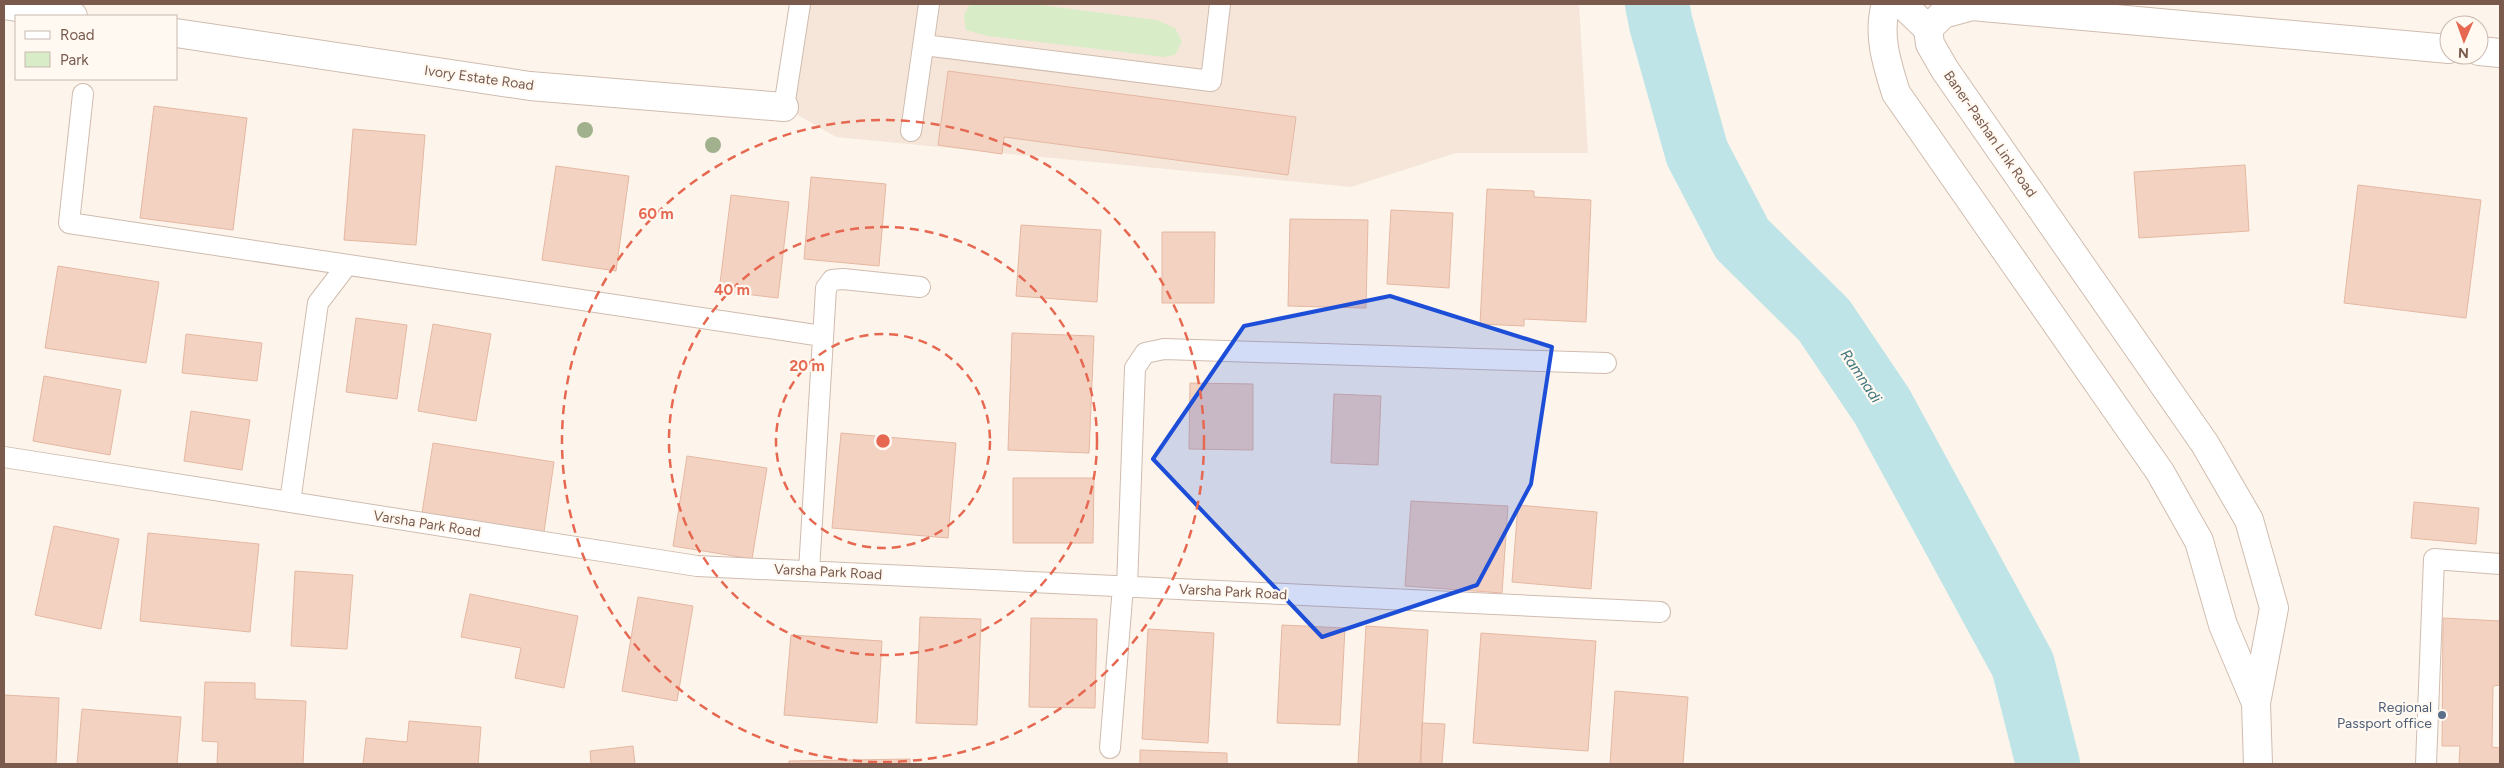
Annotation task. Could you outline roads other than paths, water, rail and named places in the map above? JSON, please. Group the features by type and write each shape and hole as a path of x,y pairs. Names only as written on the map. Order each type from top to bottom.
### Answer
{"street":[{"name":"Baner-Pashan Link Road","path":"1886,4 1882,16 1883,51 1896,93 2160,472 2199,541 2224,625 2256,704"},
{"path":"1902,4 1928,29 1943,14 1972,6 2439,48"},
{"path":"4,5 67,15"},
{"name":"Baner-Pashan Link Road","path":"1928,29 1930,44 1945,70 2205,444 2249,520 2274,608 2256,704 2258,764"},
{"name":"Ivory Estate Road","path":"178,33 530,86 784,107"}],"lane":[{"path":"784,107 800,4"},
{"path":"911,131 929,4"},
{"path":"924,45 1211,81 1220,4"},
{"path":"83,94 69,223 822,336"},
{"path":"290,502 318,303 347,265"},
{"path":"809,571 826,288 832,280 920,287"},
{"path":"1110,748 1125,586 1135,368 1145,353 1164,349 1606,364"},
{"name":"Varsha Park Road","path":"4,457 697,566 1660,612"},
{"path":"2426,764 2434,559 2500,564"}],"waterway":[{"name":"Ramnadi","path":"1657,4 1697,153 1742,239 1824,320 1882,406 2023,665 2048,764"}],"place":[{"name":"Regional Passport office","path":"2442,715"}]}
